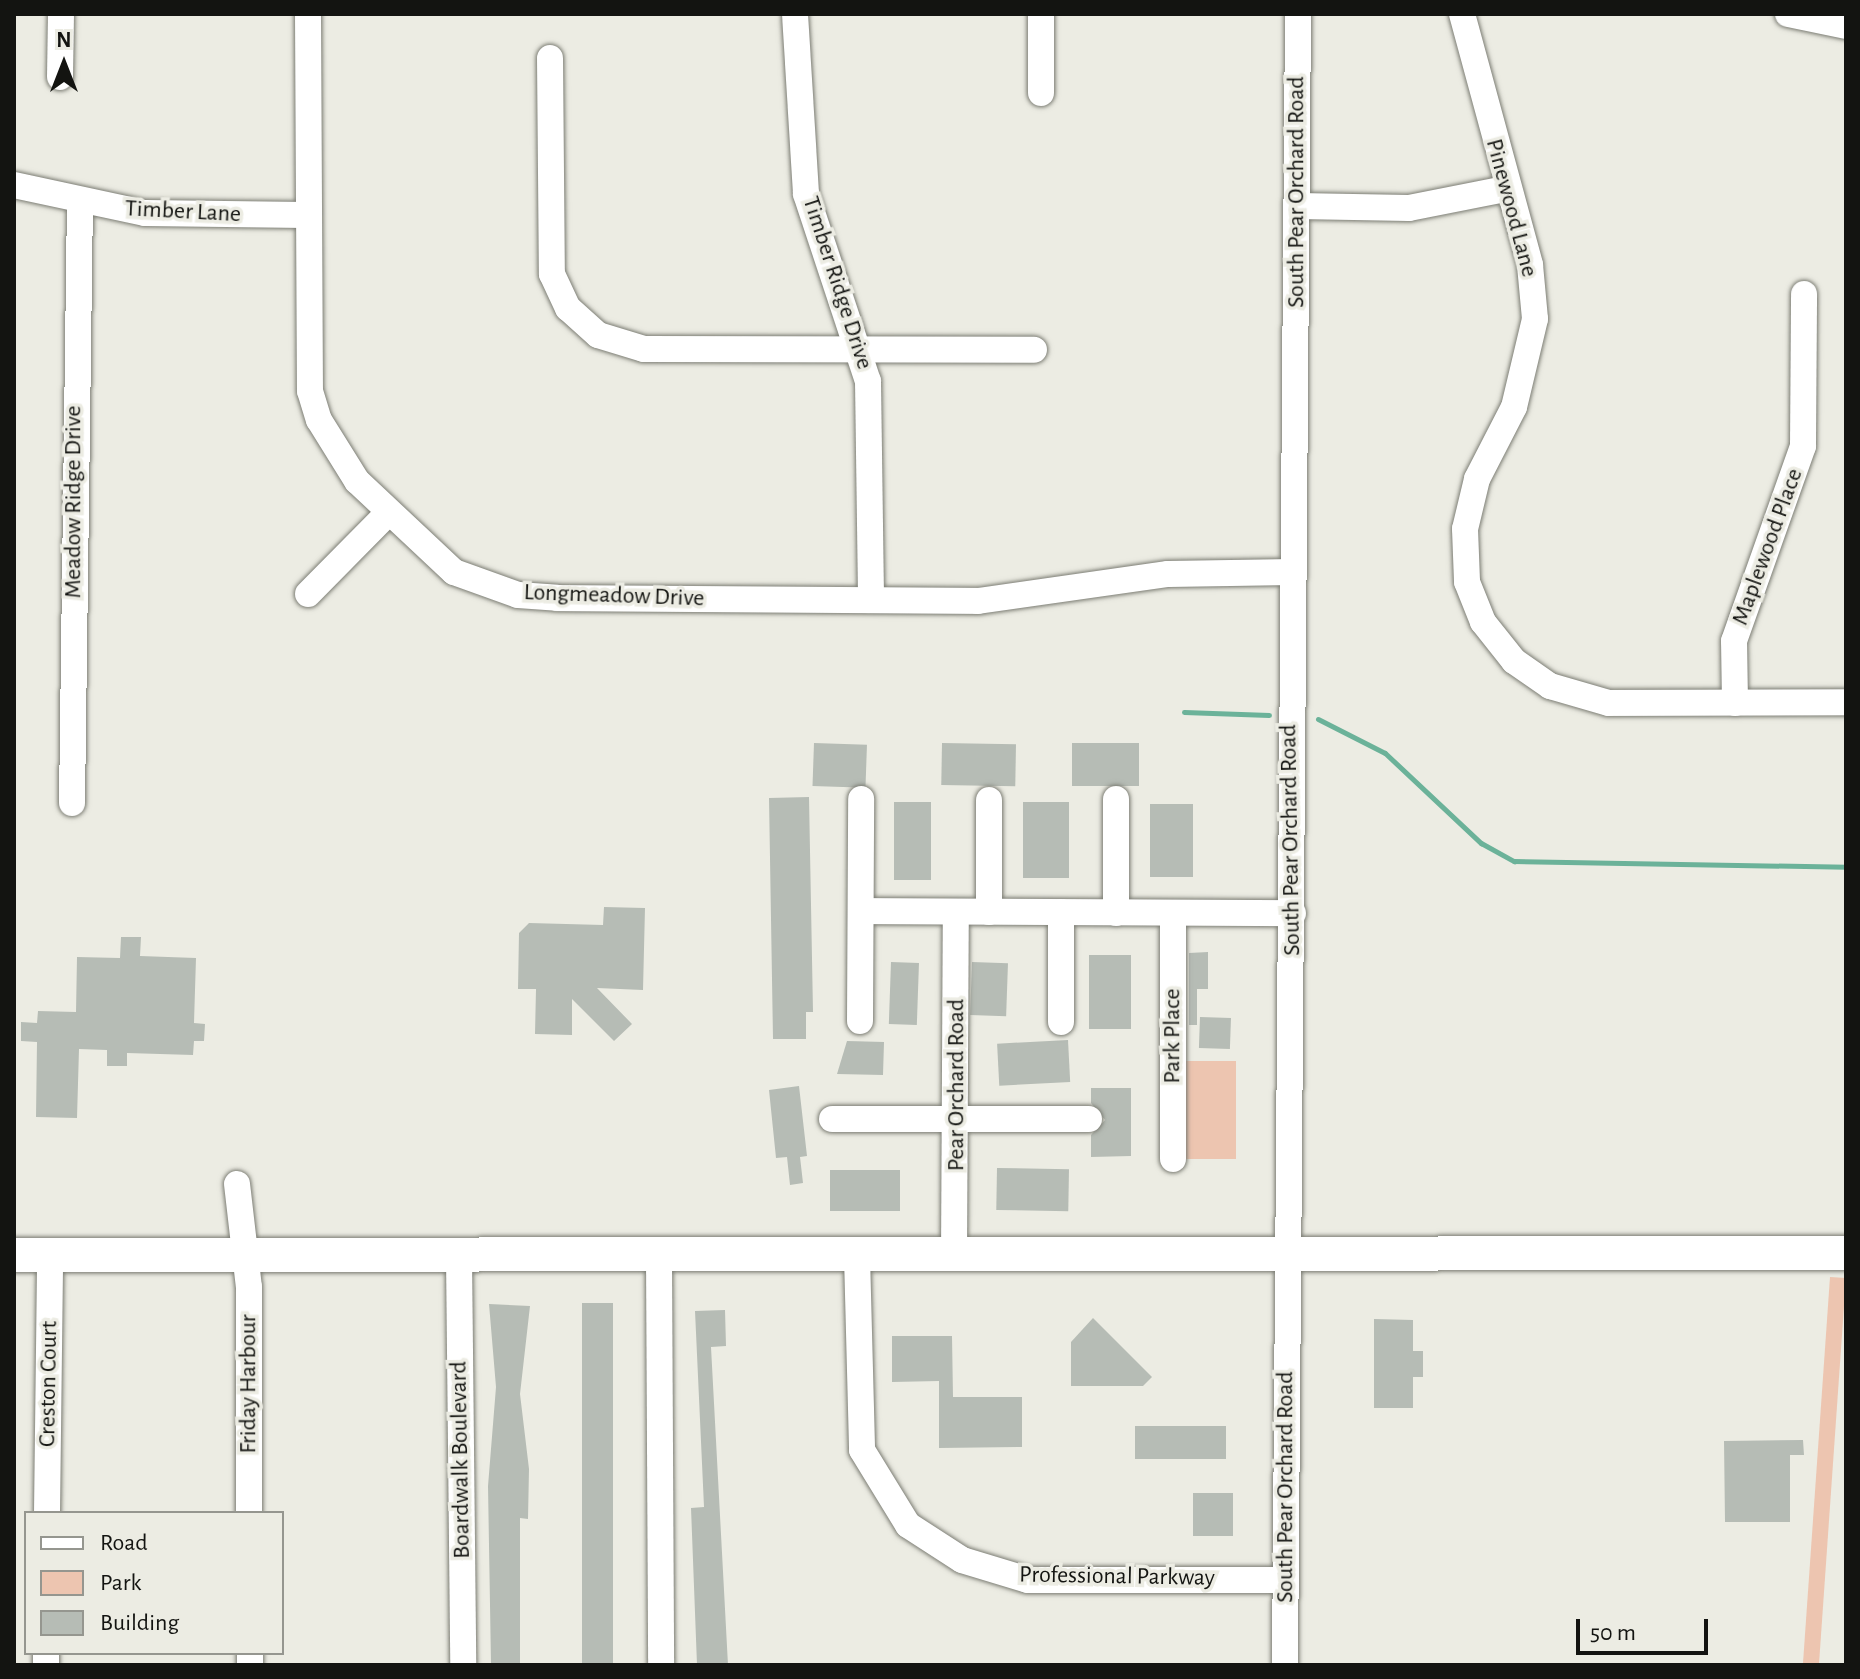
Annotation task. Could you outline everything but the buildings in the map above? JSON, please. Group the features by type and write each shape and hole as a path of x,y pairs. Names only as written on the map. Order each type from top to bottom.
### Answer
{"main road":[{"path":"14,1255 954,1258 1846,1253"}],"street":[{"path":"60,77 61,14"},
{"name":"Longmeadow Drive","path":"308,14 306,215 310,391 334,448 387,514 454,572 518,595 978,601 1168,574 1293,572"},
{"name":"Timber Ridge Drive","path":"795,14 806,194 863,351 871,600"},
{"path":"1041,14 1041,93"},
{"name":"South Pear Orchard Road","path":"1285,1665 1285,1255 1293,913 1298,14"},
{"name":"Pinewood Lane","path":"1462,14 1505,189 1530,265 1535,319 1514,407 1477,479 1465,529 1467,582 1483,622 1514,661 1550,686 1609,703 1846,702"},
{"path":"1788,14 1846,26"},
{"path":"550,58 549,252 558,293 583,323 644,349 1034,350"},
{"name":"Timber Lane","path":"14,185 80,201 176,216 306,215"},
{"path":"1298,206 1409,208 1505,189"},
{"name":"Meadow Ridge Drive","path":"72,803 80,201"},
{"name":"Maplewood Place","path":"1735,703 1734,641 1803,446 1804,294"},
{"path":"308,594 387,514"},
{"path":"860,1021 861,799"},
{"path":"1116,799 1116,913"},
{"path":"989,800 989,912"},
{"path":"861,911 1293,913"},
{"name":"Pear Orchard Road","path":"954,1258 960,1119 956,912"},
{"path":"1061,912 1061,1022"},
{"name":"Park Place","path":"1173,913 1173,1159"},
{"path":"832,1119 1089,1119"},
{"name":"Friday Harbour","path":"237,1184 246,1256 249,1511"},
{"name":"Creston Court","path":"47,1511 50,1255"},
{"name":"Boardwalk Boulevard","path":"459,1256 463,1665"},
{"path":"659,1256 661,1665"},
{"name":"Professional Parkway","path":"857,1256 862,1450 908,1525 962,1560 1028,1580 1285,1580"}],"green space":[{"path":"1186,1061 1236,1061 1236,1159 1186,1159"},
{"path":"1830,1277 1846,1278 1819,1665 1803,1664"}],"waterway":[{"path":"1184,712 1269,715"},
{"path":"1318,719 1385,753 1481,843 1514,861 1846,867"}]}
